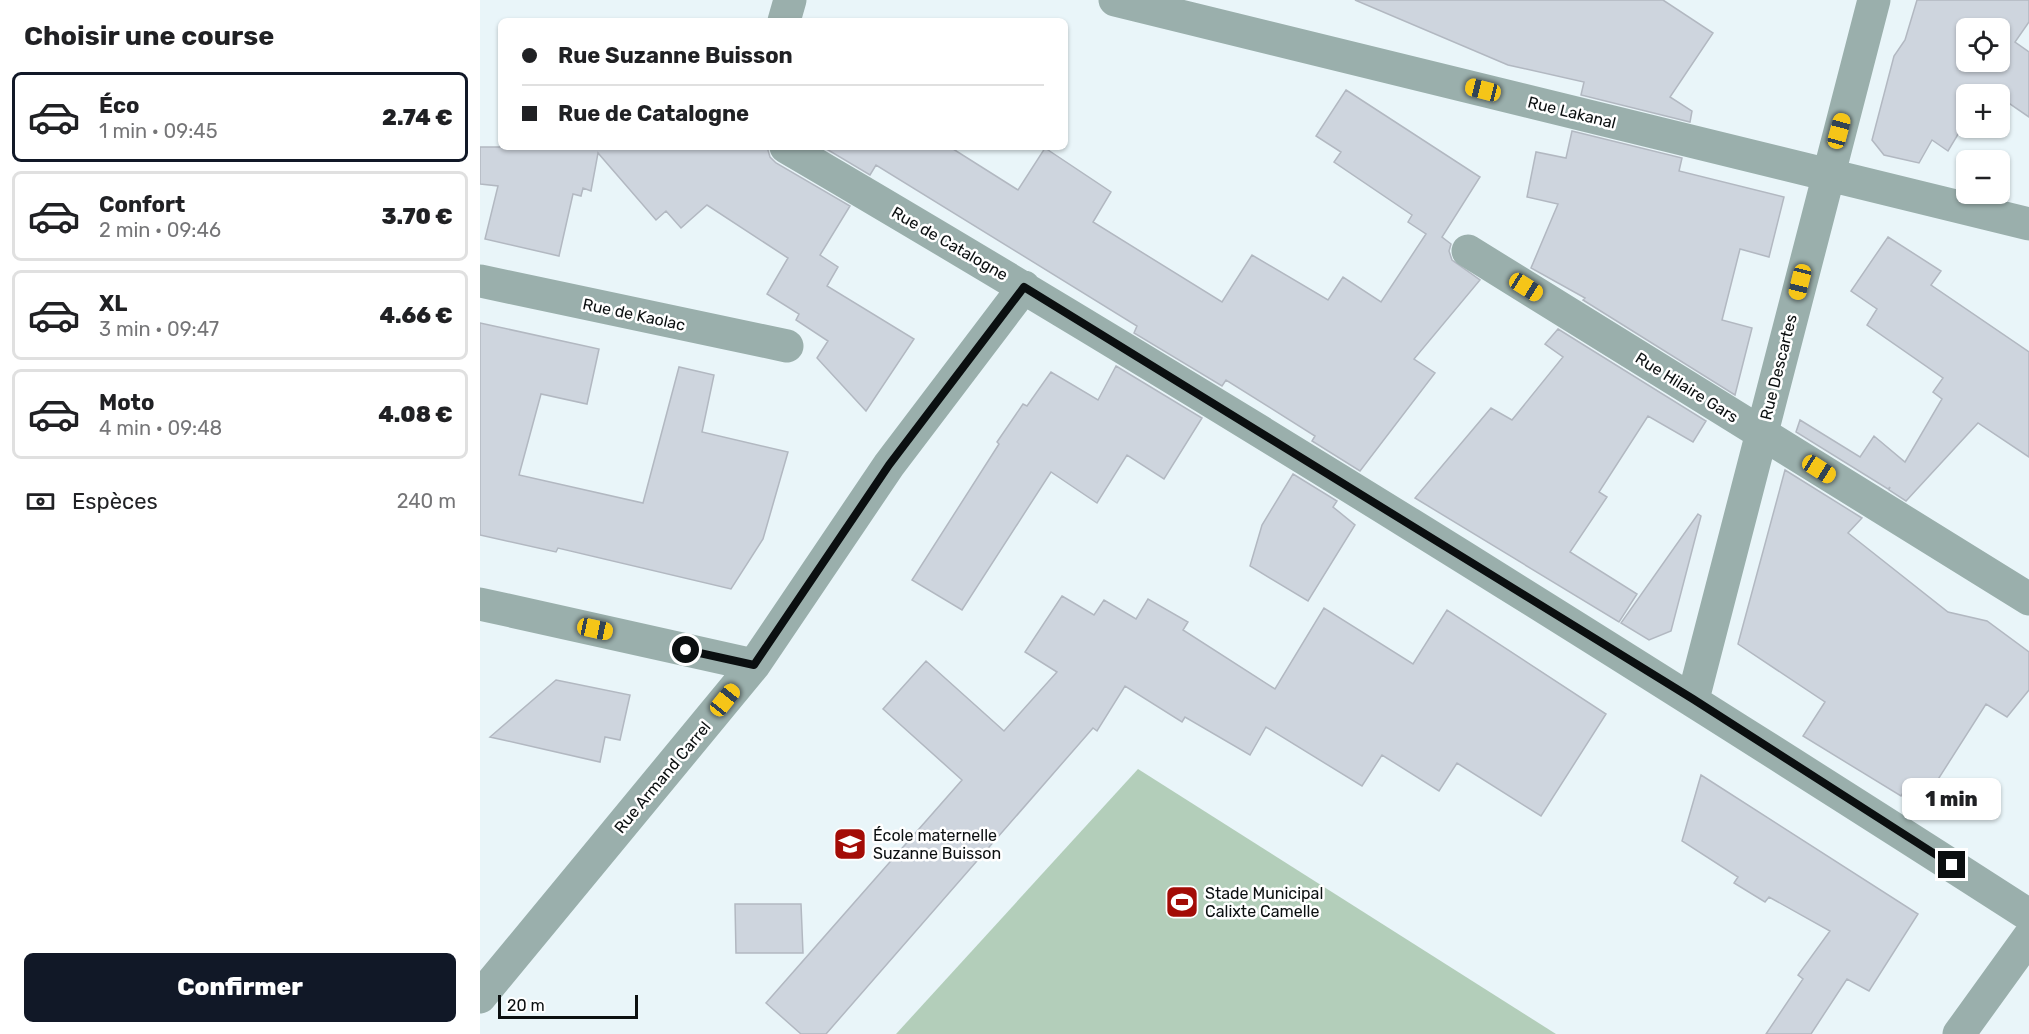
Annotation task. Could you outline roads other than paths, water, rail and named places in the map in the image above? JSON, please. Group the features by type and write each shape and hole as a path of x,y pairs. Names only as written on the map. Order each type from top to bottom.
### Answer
{"street":[{"path":"785,18 789,0"},
{"name":"Rue Lakanal","path":"1115,0 2029,224"},
{"name":"Rue Descartes","path":"1693,699 1827,174 1874,0"},
{"name":"Rue de Catalogne","path":"791,150 1024,287 1693,699 2029,915"},
{"name":"Rue Hilaire Gars","path":"1467,251 2029,599"},
{"name":"Rue de Kaolac","path":"480,281 787,346"},
{"name":"Rue Armand Carrel","path":"480,997 754,665 889,465 1024,287"},
{"path":"480,604 754,665"},
{"path":"1959,1034 2029,937"}],"place":[{"name":"École maternelle Suzanne Buisson","path":"850,844"},
{"name":"Stade Municipal Calixte Camelle","path":"1182,902"}]}
